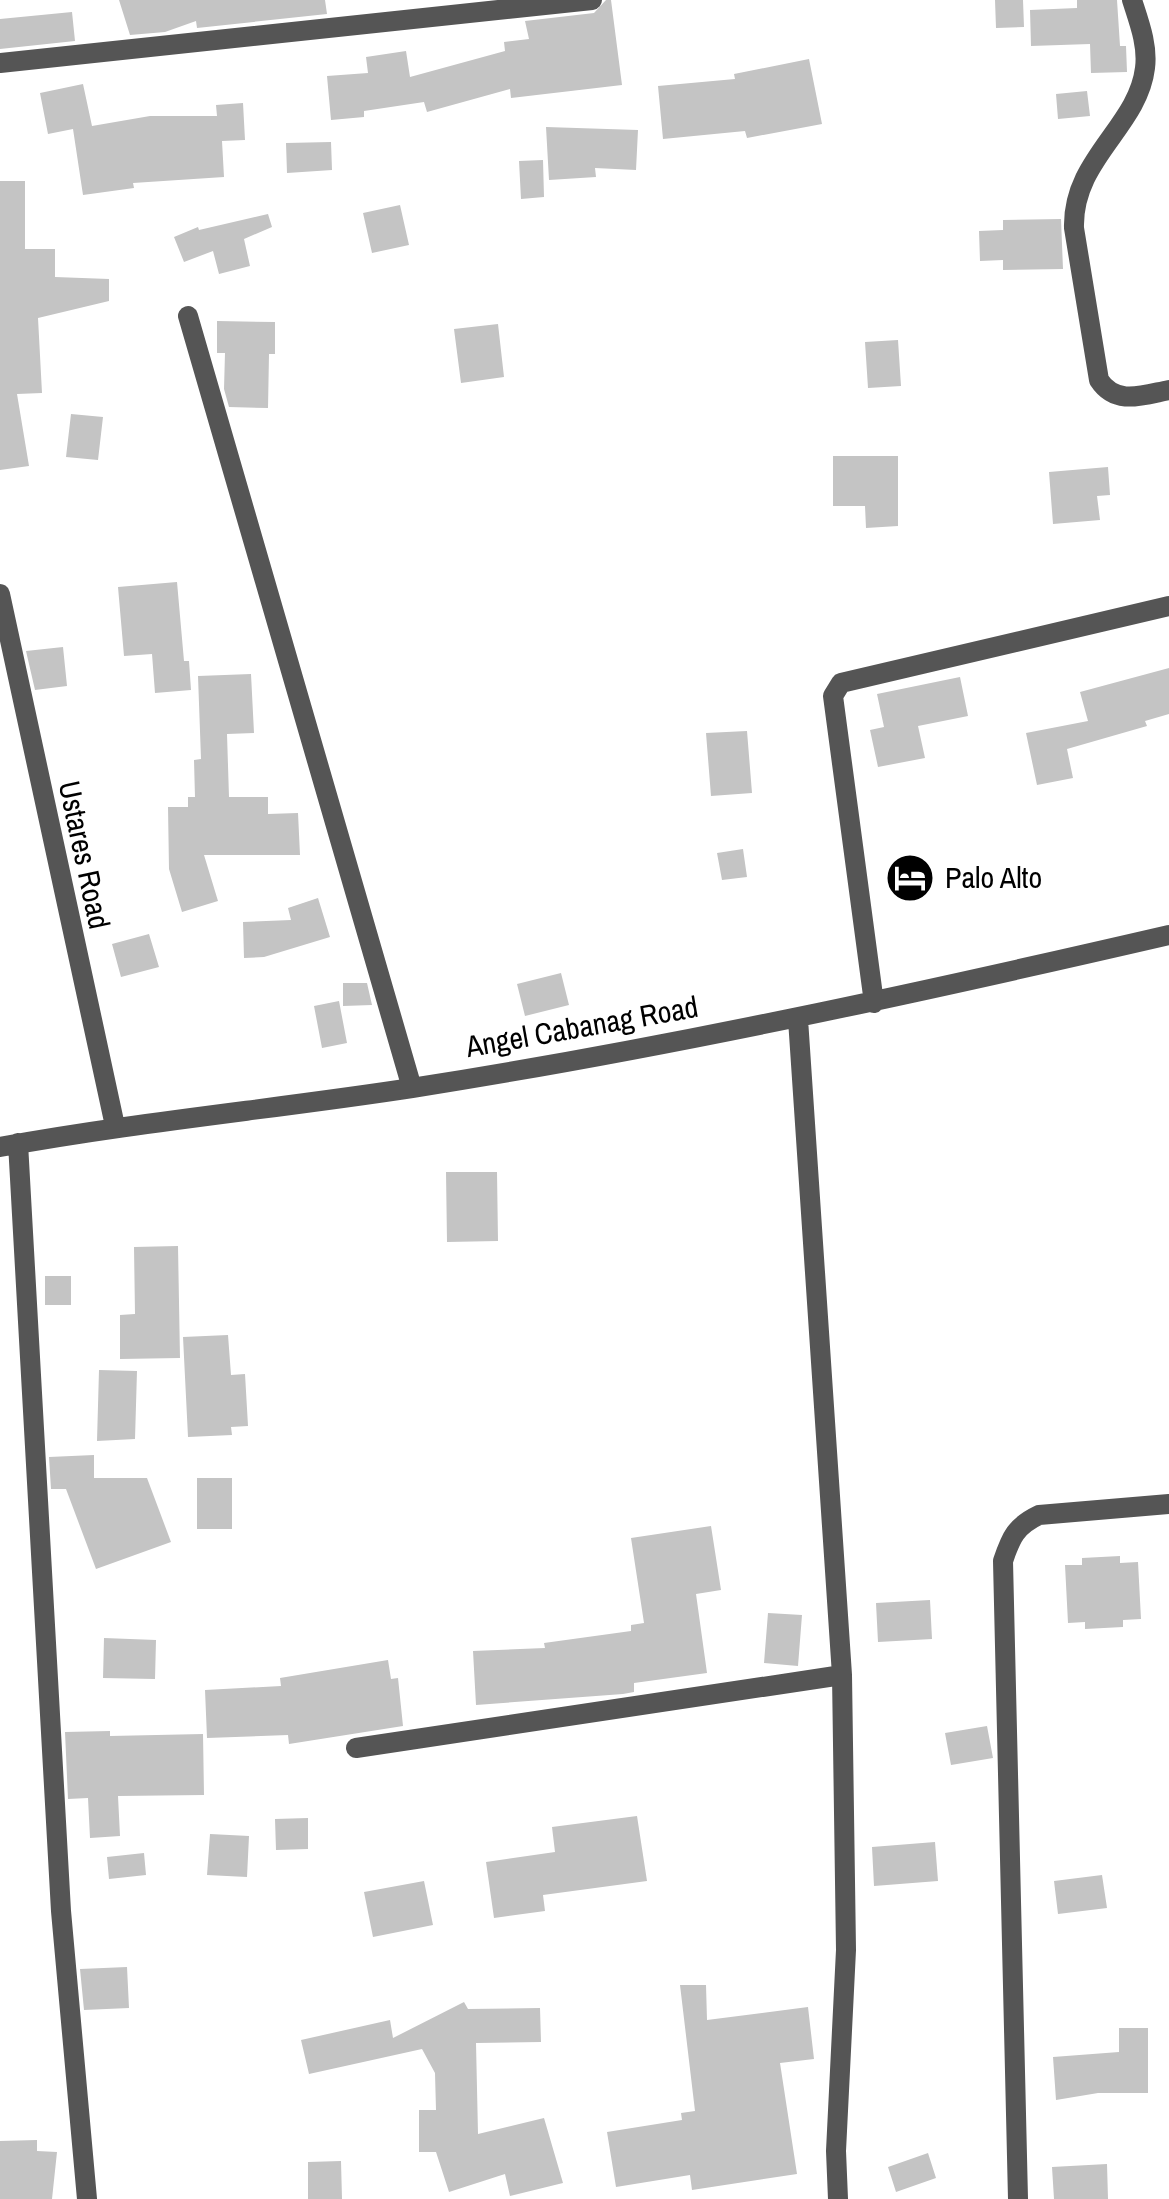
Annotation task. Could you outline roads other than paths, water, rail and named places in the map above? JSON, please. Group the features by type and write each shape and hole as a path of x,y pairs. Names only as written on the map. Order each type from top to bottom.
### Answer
{"street":[{"path":"0,63 592,0"},
{"path":"1132,0 1144,41 1143,79 1084,176 1074,210 1074,228 1099,380 1108,392 1123,398 1169,390"},
{"path":"188,316 412,1088"},
{"name":"Ustares Road","path":"0,594 115,1126"},
{"path":"874,1003 833,696 842,682 1169,606"},
{"name":"Angel Cabanag Road","path":"9,1145 115,1126 412,1088 798,1019 1169,935"},
{"path":"798,1019 842,1675 846,1950 838,2199"},
{"path":"9,1145 61,1911 87,2199"},
{"path":"1018,2199 1003,1560 1011,1535 1022,1523 1039,1516 1169,1504"},
{"path":"356,1748 842,1675"}],"place":[{"name":"Palo Alto","path":"910,878"}]}
